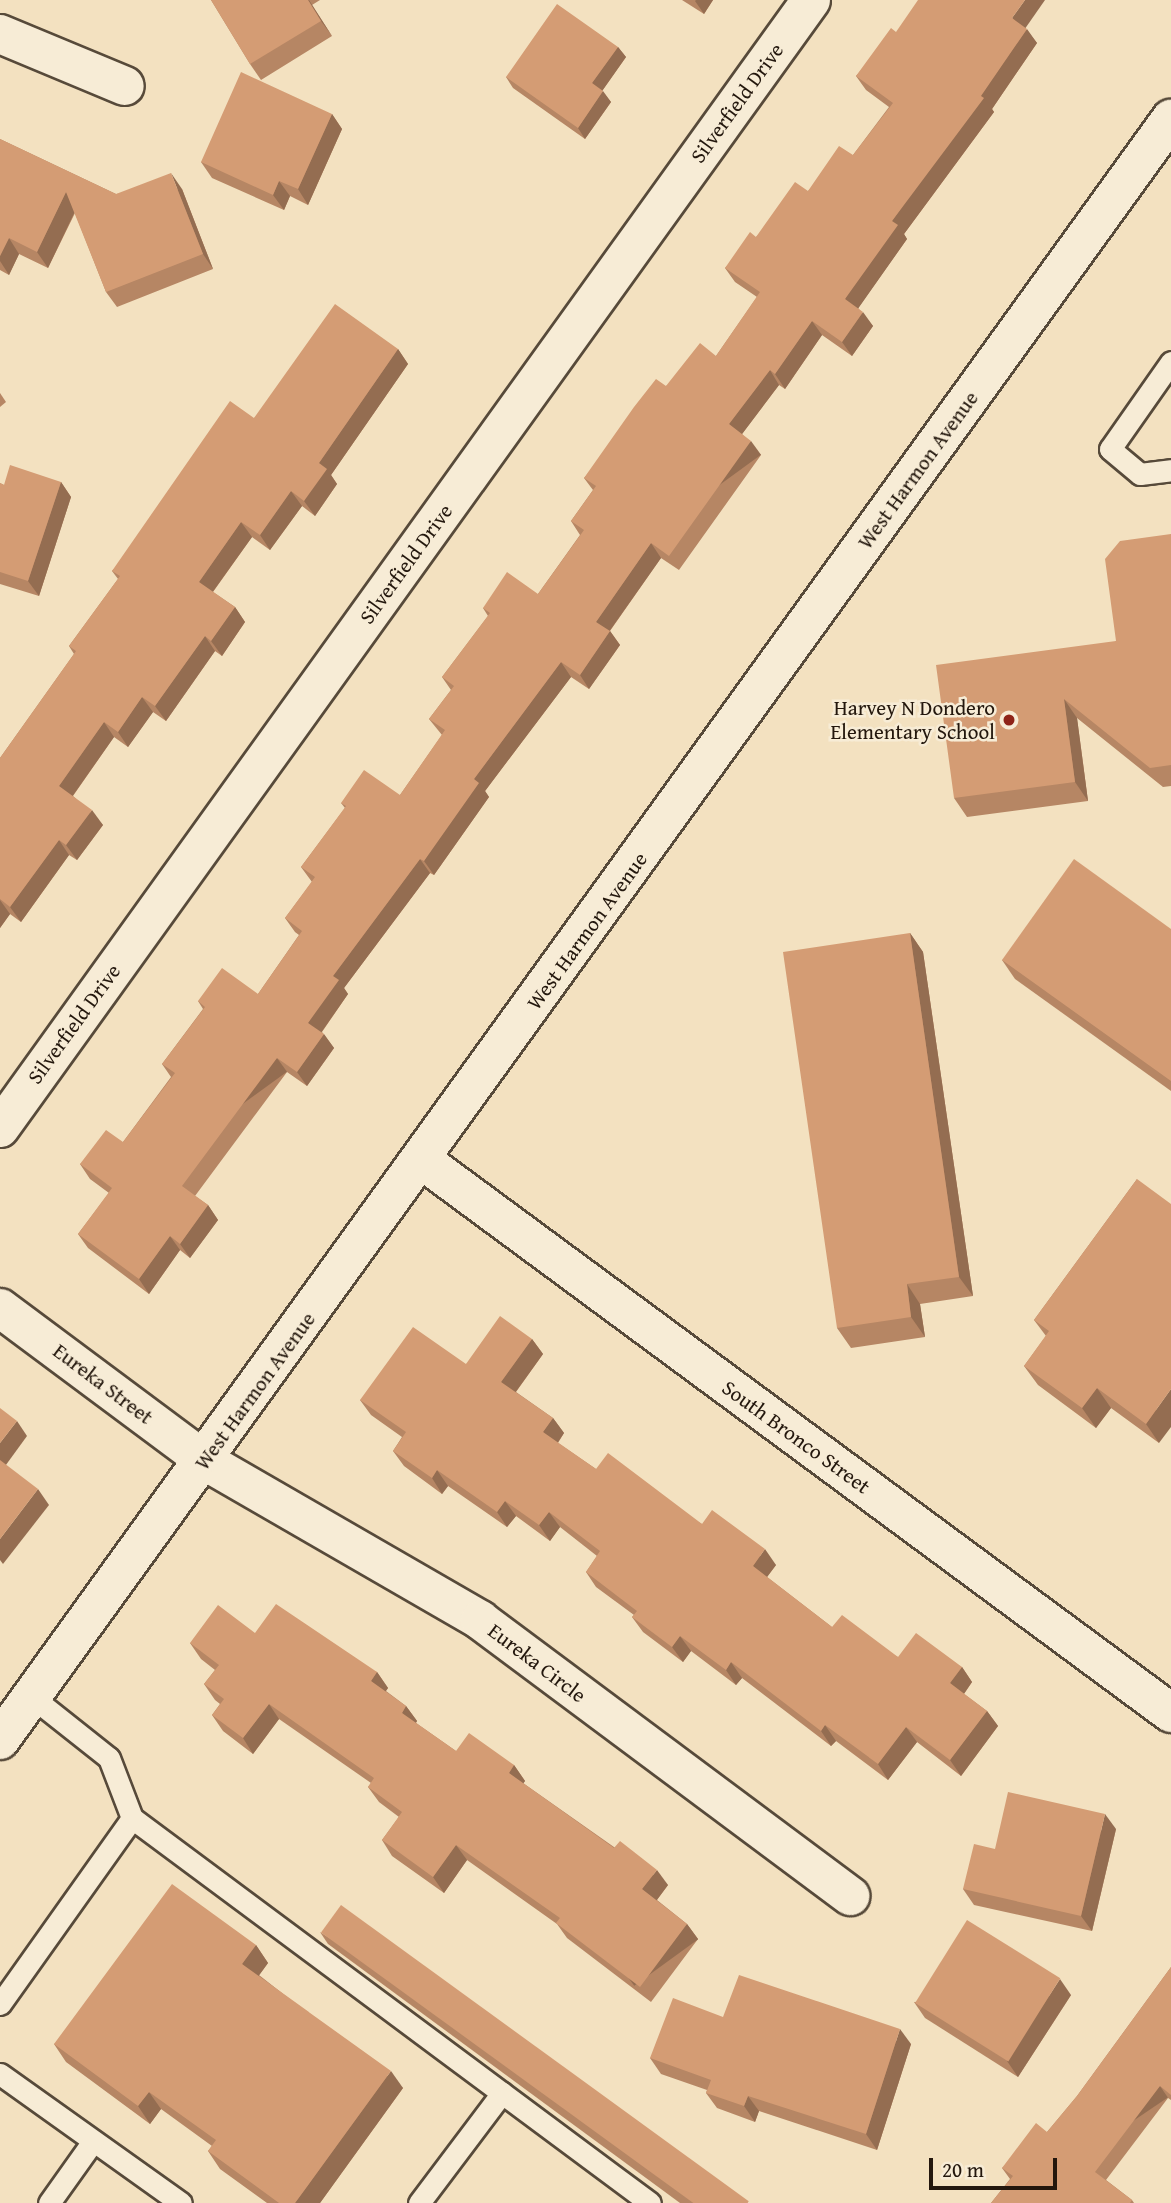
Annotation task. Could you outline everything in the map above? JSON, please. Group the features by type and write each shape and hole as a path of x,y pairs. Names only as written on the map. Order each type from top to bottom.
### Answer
{"street":[{"name":"Silverfield Drive","path":"0,1128 811,0"},
{"path":"0,34 125,86"},
{"name":"West Harmon Avenue","path":"0,1740 205,1461 1171,119"},
{"name":"South Bronco Street","path":"422,1160 1171,1713"},
{"name":"Eureka Street","path":"0,1308 205,1461"},
{"name":"Eureka Circle","path":"205,1461 480,1620 850,1896"}],"lane":[{"path":"1171,362 1110,449 1140,474 1171,470"},
{"path":"32,1697 109,1758 132,1818 650,2203"},
{"path":"0,2004 132,1818"},
{"path":"0,2074 181,2203"},
{"path":"419,2203 502,2093"},
{"path":"49,2203 93,2141"}],"building":[{"path":"211,0 308,0 321,21 250,64"},
{"path":"918,0 1025,0 1012,18 1027,29 981,96 984,98 892,221 898,225 845,299 863,312 842,342 812,321 775,374 770,370 729,424 751,441 669,556 651,543 596,622 610,631 580,675 561,662 474,779 479,783 424,861 420,859 333,976 339,980 308,1023 324,1034 297,1072 277,1058 182,1186 208,1205 180,1244 170,1236 139,1279 78,1234 112,1188 80,1164 106,1130 123,1142 175,1073 162,1064 205,1007 198,1001 222,968 258,994 302,931 285,918 315,877 301,867 346,806 341,803 364,770 400,795 445,730 429,719 454,686 442,677 490,613 483,608 507,572 538,594 584,530 571,521 596,486 584,478 634,407 656,379 666,386 700,343 716,356 760,292 725,268 750,232 756,237 795,182 808,191 839,146 853,155 893,103 856,76 891,28 896,32"},
{"path":"557,4 618,47 592,83 603,91 578,128 506,77"},
{"path":"241,72 332,114 298,189 279,181 273,195 201,162"},
{"path":"0,139 116,194 171,173 203,254 106,292 66,192 37,252 9,238 0,256"},
{"path":"335,304 398,349 319,463 327,469 304,501 291,491 260,535 241,522 199,582 235,607 211,641 205,636 155,706 142,697 118,732 104,722 59,786 92,810 66,845 59,840 10,907 0,899 0,758 76,651 69,646 120,576 112,571 230,401 254,418"},
{"path":"10,465 61,482 28,581 0,572 0,483 4,485"},
{"path":"1171,534 1171,765 1150,768 1064,699 1075,782 954,798 936,665 1116,641 1105,559 1120,541"},
{"path":"1074,859 1171,929 1171,1081 1002,960"},
{"path":"910,933 959,1277 907,1284 911,1317 837,1328 783,952"},
{"path":"1137,1179 1171,1204 1171,1389 1146,1424 1097,1388 1082,1408 1024,1366 1049,1331 1034,1320"},
{"path":"500,1316 532,1339 501,1382 553,1418 543,1432 596,1469 608,1453 702,1524 712,1510 765,1549 753,1566 832,1627 842,1615 898,1657 916,1633 962,1667 950,1683 987,1711 950,1760 906,1727 878,1764 825,1725 821,1731 731,1662 726,1670 680,1636 672,1647 632,1617 637,1611 586,1572 600,1551 549,1512 539,1525 505,1501 497,1512 437,1470 432,1478 393,1451 406,1432 360,1400 413,1327 466,1364"},
{"path":"0,1408 17,1421 0,1443"},
{"path":"0,1460 38,1489 0,1539"},
{"path":"276,1604 377,1672 371,1681 406,1706 402,1713 456,1751 469,1733 514,1765 509,1773 614,1848 620,1841 657,1870 642,1889 687,1924 640,1987 556,1923 560,1918 456,1845 433,1877 382,1840 402,1812 368,1787 374,1778 269,1704 243,1738 212,1715 224,1699 204,1684 219,1665 190,1643 218,1605 255,1633"},
{"path":"1008,1792 1105,1814 1081,1916 963,1889 974,1844 995,1849"},
{"path":"172,1884 256,1945 242,1964 391,2071 295,2203 279,2203 208,2151 216,2140 149,2092 138,2106 54,2044"},
{"path":"341,1905 749,2201 693,2203 321,1933"},
{"path":"967,1920 1060,1978 1008,2061 915,2003"},
{"path":"1171,1967 1171,2095 1160,2086 1095,2172 1132,2200 1130,2203 991,2203 1013,2176 1002,2168 1036,2123 1047,2132 1077,2096"},
{"path":"739,1975 900,2029 866,2134 748,2096 744,2106 706,2093 711,2080 650,2058 673,1998 723,2017"}],"place":[{"name":"Harvey N Dondero Elementary School","path":"1009,720"}]}
